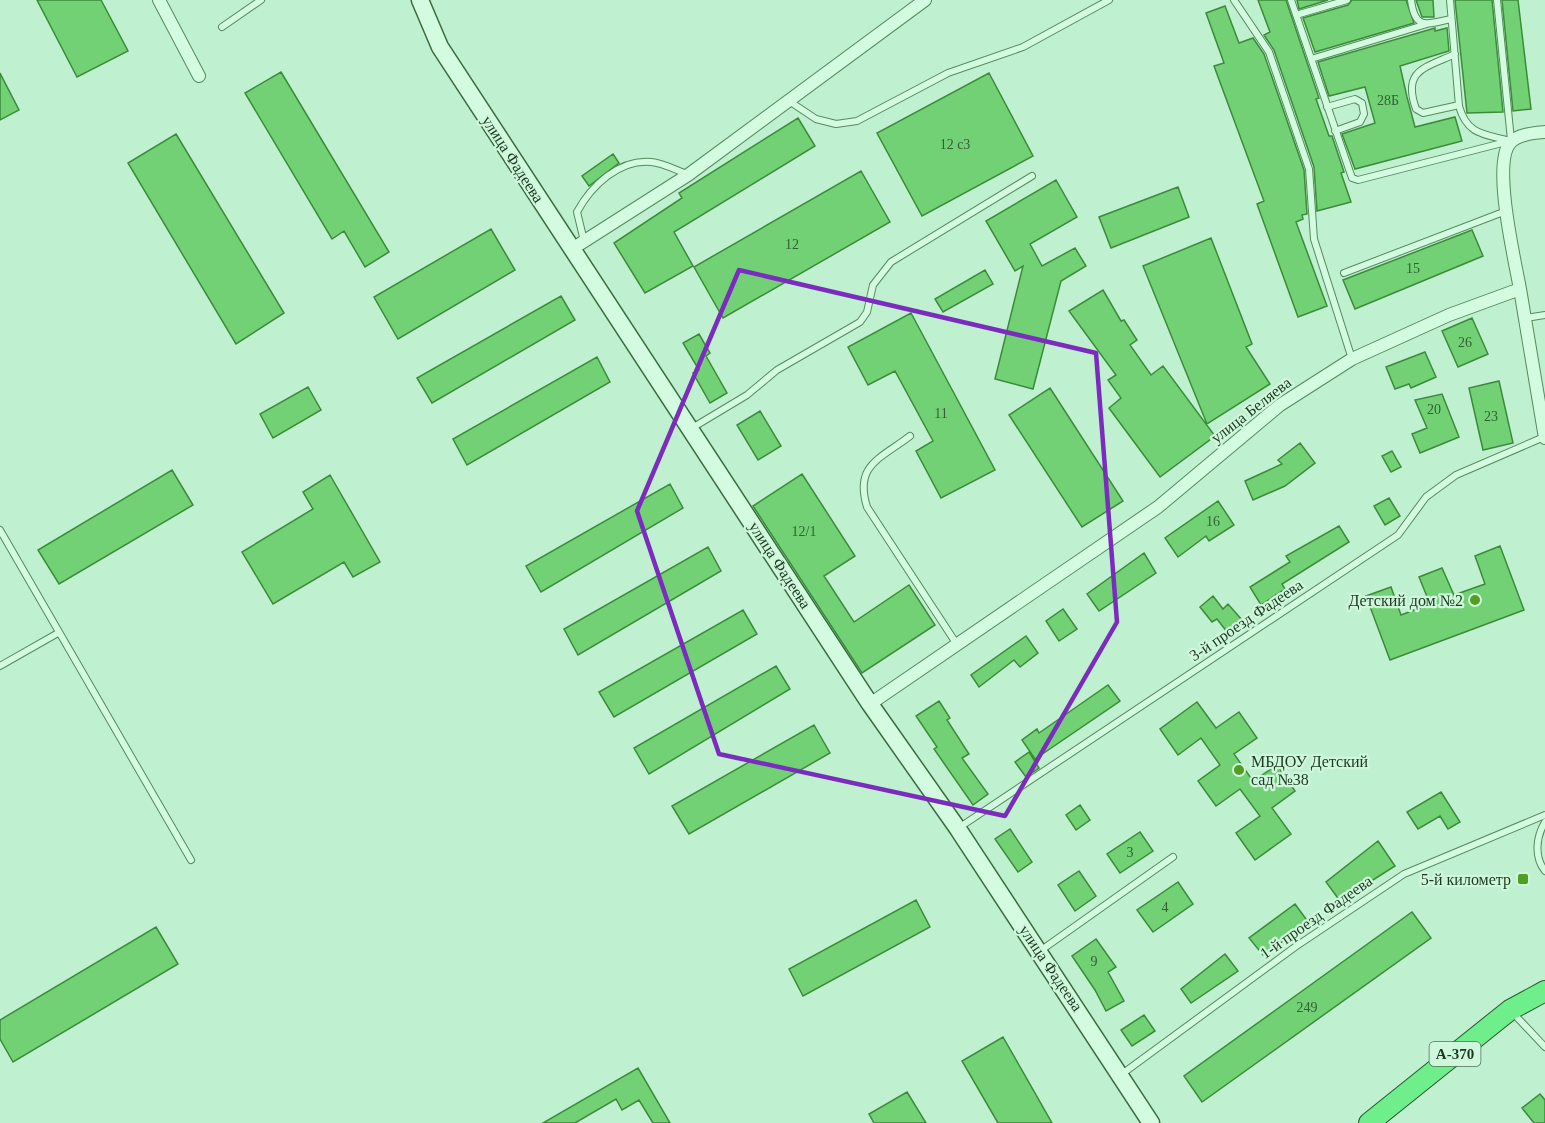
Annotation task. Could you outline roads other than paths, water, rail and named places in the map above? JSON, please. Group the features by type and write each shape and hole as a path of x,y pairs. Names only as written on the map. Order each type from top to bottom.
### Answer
{"highway":[{"name":"А-370","path":"1369,1123 1510,1010 1545,991"}],"main road":[{"name":"улица Фадеева","path":"420,0 440,47 578,245 691,428 870,704 958,829 1121,1074 1151,1123"}],"street":[{"path":"159,0 200,76"},
{"path":"578,245 687,175 925,0"},
{"path":"1545,132 1523,135 1511,141 1503,153 1506,211 1545,438"},
{"name":"улица Беляева","path":"870,704 1158,507 1280,405 1352,359 1449,315 1520,289"}],"lane":[{"path":"222,27 261,0"},
{"path":"789,101 816,120 836,124 857,121 948,73 1023,48 1109,0"},
{"path":"1234,0 1269,52 1309,169 1314,239 1352,359"},
{"path":"1292,0 1349,173 1358,180 1511,141"},
{"path":"1296,15 1347,0"},
{"path":"1411,0 1413,15 1418,22 1427,24"},
{"path":"1450,0 1459,105 1463,121 1476,132 1511,141"},
{"path":"1497,0 1511,141"},
{"path":"1311,59 1451,19"},
{"path":"1455,54 1415,73 1410,83 1416,109 1424,113 1459,105"},
{"path":"1327,107 1346,100 1355,99 1362,103 1364,114 1360,122 1335,131"},
{"path":"578,245 577,212 594,186 619,169 636,162 653,162 687,175"},
{"path":"691,428 747,394 777,370 860,322 867,312 873,285 891,262 1032,176"},
{"path":"1344,273 1506,211"},
{"path":"1526,318 1545,315"},
{"path":"910,436 869,467 862,479 862,492 867,507 956,643"},
{"name":"3-й проезд Фадеева","path":"958,829 1398,535 1426,497 1456,475 1545,438"},
{"path":"0,530 191,860"},
{"path":"0,666 58,633"},
{"name":"1-й проезд Фадеева","path":"1121,1074 1295,947 1404,874 1545,814"},
{"path":"1545,822 1539,832 1537,843 1541,866 1545,871"},
{"path":"1039,952 1173,856"},
{"path":"1510,1010 1545,1047"}],"place":[{"name":"Детский дом №2","path":"1475,600"},
{"name":"МБДОУ Детский сад №38","path":"1239,770"},
{"name":"5-й километр","path":"1523,879"}]}
